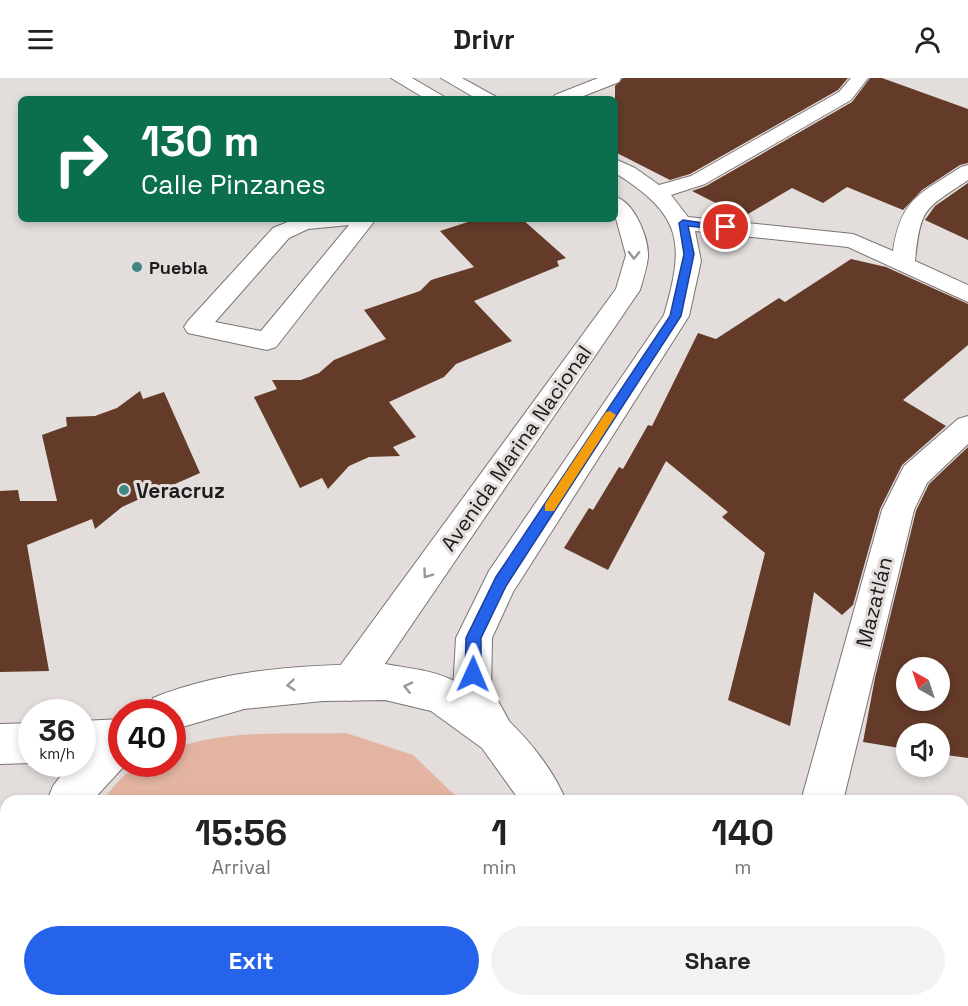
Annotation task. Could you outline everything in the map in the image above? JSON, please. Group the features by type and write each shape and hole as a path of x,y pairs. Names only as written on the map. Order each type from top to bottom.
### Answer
{"street":[{"path":"399,78 433,96"},
{"path":"449,78 485,96"},
{"path":"568,96 613,78"},
{"path":"656,193 698,180 845,96 860,78"},
{"path":"546,795 496,734 472,692 474,638 501,582 676,316 689,254 683,223 656,193 618,167"},
{"path":"903,263 908,225 920,203 968,171"},
{"name":"Avenida Marina Nacional","path":"350,683 628,290 637,255 626,214 618,205"},
{"path":"301,222 281,233 197,327 267,341 363,222"},
{"path":"683,223 853,241 968,294"},
{"name":"Mazatlán","path":"824,795 898,510 915,475 968,426"},
{"path":"186,707 244,690 385,682 440,694 496,734"},
{"path":"72,795 108,740"},
{"path":"0,744 18,743"}],"shaded area":[{"path":"346,733 413,755 455,795 107,795 122,777 186,777 186,745 211,739 257,734"}],"building":[{"path":"623,78 848,78 838,90 690,174 670,180 618,154 618,96 615,96 615,86"},
{"path":"870,78 882,78 968,109 968,163 960,165 922,190 903,210 847,187 823,203 792,188 743,217 692,191 706,186 852,102"},
{"path":"968,183 968,240 925,220 935,206"},
{"path":"468,222 525,222 566,258 557,261 559,266 474,301 512,341 456,364 444,377 389,402 416,437 393,447 400,456 369,457 349,466 328,489 322,478 300,488 254,397 277,389 272,380 301,380 319,373 334,360 386,339 364,310 420,291 431,280 474,267 440,231"},
{"path":"851,259 886,267 968,304 968,345 903,400 946,426 902,465 880,509 853,605 842,615 814,592 790,726 728,700 765,553 722,517 728,512 666,461 608,570 564,548 589,508 593,510 619,467 623,469 648,425 652,426 698,333 716,339 779,298 785,302"},
{"path":"140,391 143,399 164,392 200,473 175,484 178,494 146,496 122,507 95,529 92,519 27,545 49,671 0,672 0,491 18,490 20,501 57,501 42,435 67,426 66,417 95,416 117,408"},
{"path":"968,447 968,758 950,756 950,723 896,723 896,747 863,742 875,678 916,511 929,484"}],"slow traffic":[{"path":"549,508 610,415"}],"place":[{"name":"Puebla","path":"137,267"},
{"name":"Veracruz","path":"124,490"}],"route":[{"path":"473,674 474,638 501,582 676,316 689,254 683,223 726,227"}]}
